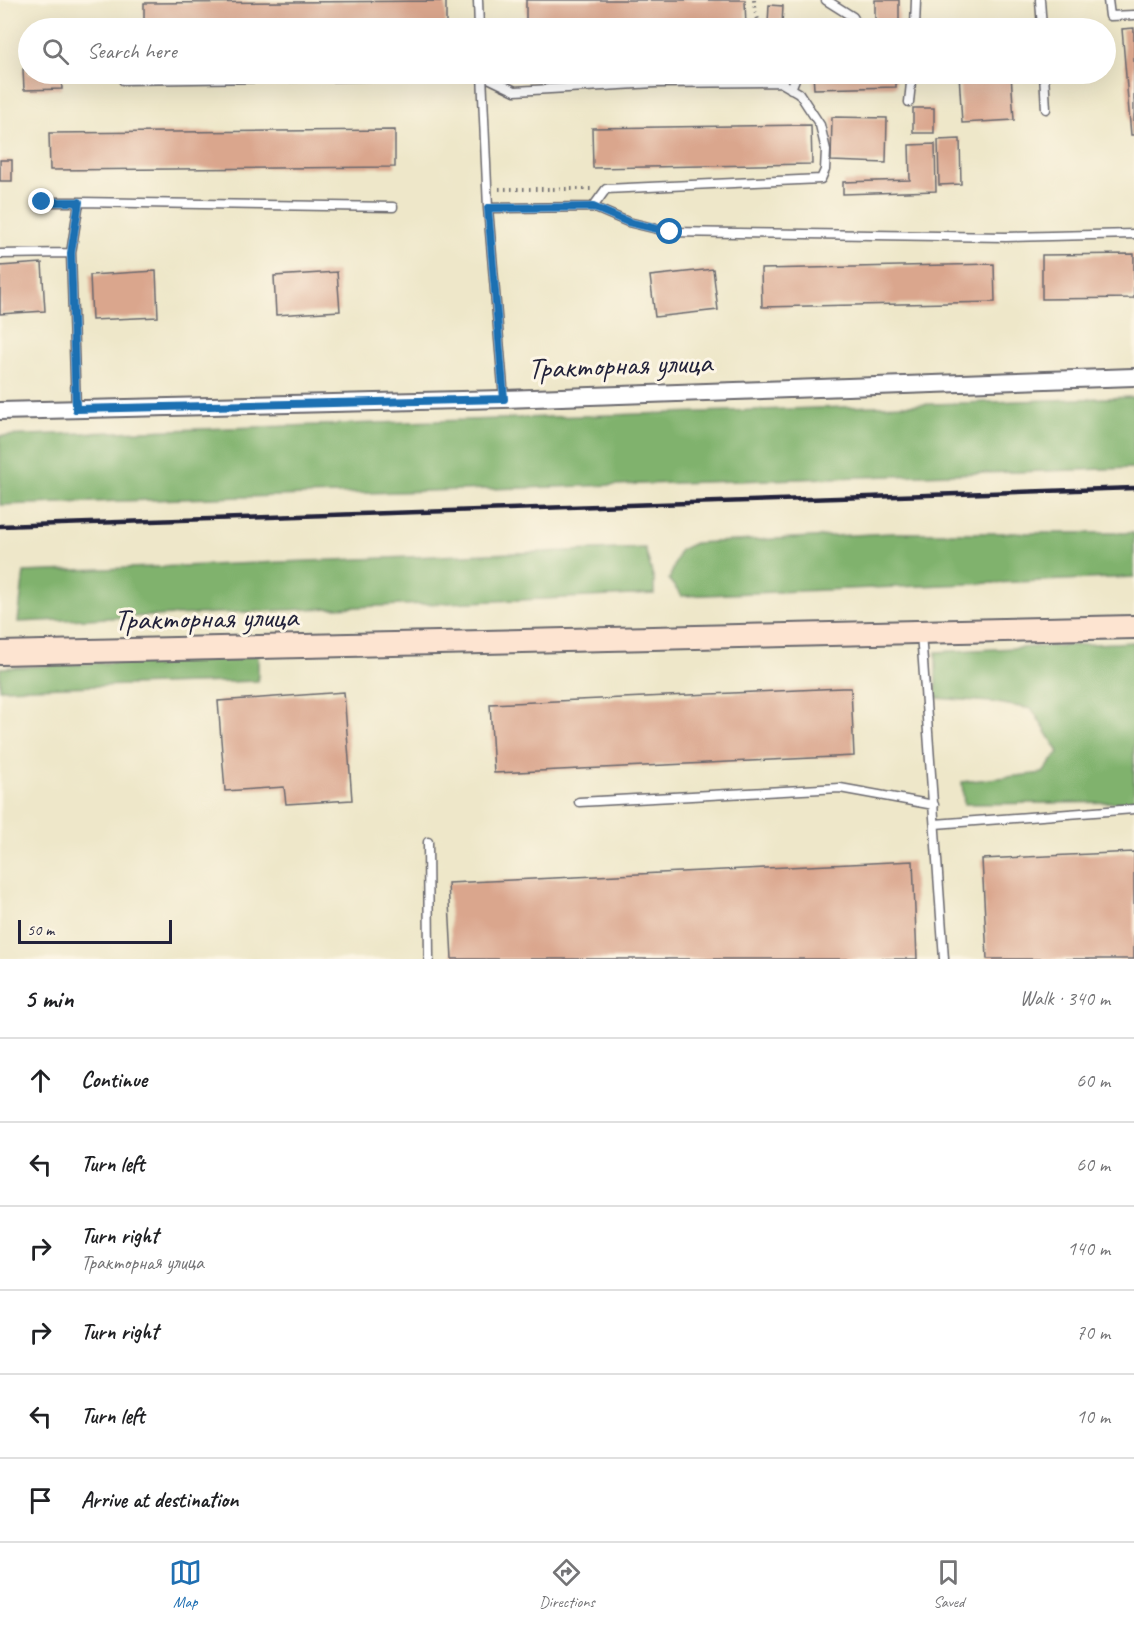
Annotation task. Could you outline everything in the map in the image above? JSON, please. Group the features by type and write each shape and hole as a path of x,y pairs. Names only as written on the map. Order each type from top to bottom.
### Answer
{"street":[{"name":"Тракторная улица","path":"0,411 504,399 1134,377"},
{"name":"Тракторная улица","path":"0,653 1134,627"}],"lane":[{"path":"478,0 479,18"},
{"path":"826,0 854,18"},
{"path":"915,18 916,0"},
{"path":"1040,0 1041,18"},
{"path":"1108,0 1110,16 1134,15"},
{"path":"483,84 488,208 504,399"},
{"path":"501,84 514,91 637,84"},
{"path":"593,207 606,189 821,179 825,170 826,150 820,125 799,93 783,84"},
{"path":"791,89 793,84"},
{"path":"909,102 911,84"},
{"path":"1045,84 1046,109"},
{"path":"42,202 393,207"},
{"path":"76,409 71,253 79,202"},
{"path":"488,208 593,207 628,222 670,232 1006,237 1134,234"},
{"path":"0,254 71,253"},
{"path":"921,632 944,959"},
{"path":"579,802 840,788 934,805"},
{"path":"935,824 1134,809"},
{"path":"428,842 429,959"}],"path":[{"path":"754,0 758,18"},
{"path":"488,189 606,189"}],"green space":[{"path":"1134,397 1134,468 0,505 0,436"},
{"path":"892,533 1134,533 1134,577 682,596 669,580 680,550 695,543"},
{"path":"645,548 654,580 654,594 18,622 24,572"},
{"path":"1134,642 1134,802 964,804 962,782 1043,773 1059,752 1032,709 991,702 936,698 936,652"},
{"path":"258,655 258,681 0,689 0,668"}],"building":[{"path":"526,0 745,0 746,18 526,18"},
{"path":"875,0 899,0 899,18 875,18"},
{"path":"446,1 446,18 144,18 144,3"},
{"path":"769,5 783,6 782,18 768,18"},
{"path":"1134,28 1134,135 1131,135 1122,29"},
{"path":"24,84 62,84 62,89 24,90"},
{"path":"814,84 896,84 896,87 814,89"},
{"path":"960,84 1012,84 1014,120 962,123"},
{"path":"913,108 934,108 934,133 913,133"},
{"path":"832,117 887,118 886,163 831,161"},
{"path":"811,125 812,164 593,168 592,128"},
{"path":"395,130 395,167 50,170 49,133"},
{"path":"960,139 961,184 939,185 938,140"},
{"path":"935,144 936,191 843,194 843,182 910,180 909,145"},
{"path":"0,160 12,160 12,181 0,181"},
{"path":"1134,254 1134,298 1042,299 1042,255"},
{"path":"42,263 45,311 0,314 0,266"},
{"path":"994,264 995,302 762,307 761,269"},
{"path":"713,269 718,310 655,317 650,276"},
{"path":"156,271 158,317 92,320 90,275"},
{"path":"337,272 340,311 276,315 274,276"},
{"path":"851,688 854,756 494,773 490,704"},
{"path":"344,692 352,800 286,804 284,787 225,791 218,701"},
{"path":"1134,852 1134,959 987,959 982,859"},
{"path":"913,861 917,959 452,959 448,883"}],"railway":[{"path":"0,526 1134,488"}],"route":[{"path":"42,202 79,202 71,253 76,409 504,399 488,208 593,207 640,226 670,232"}]}
